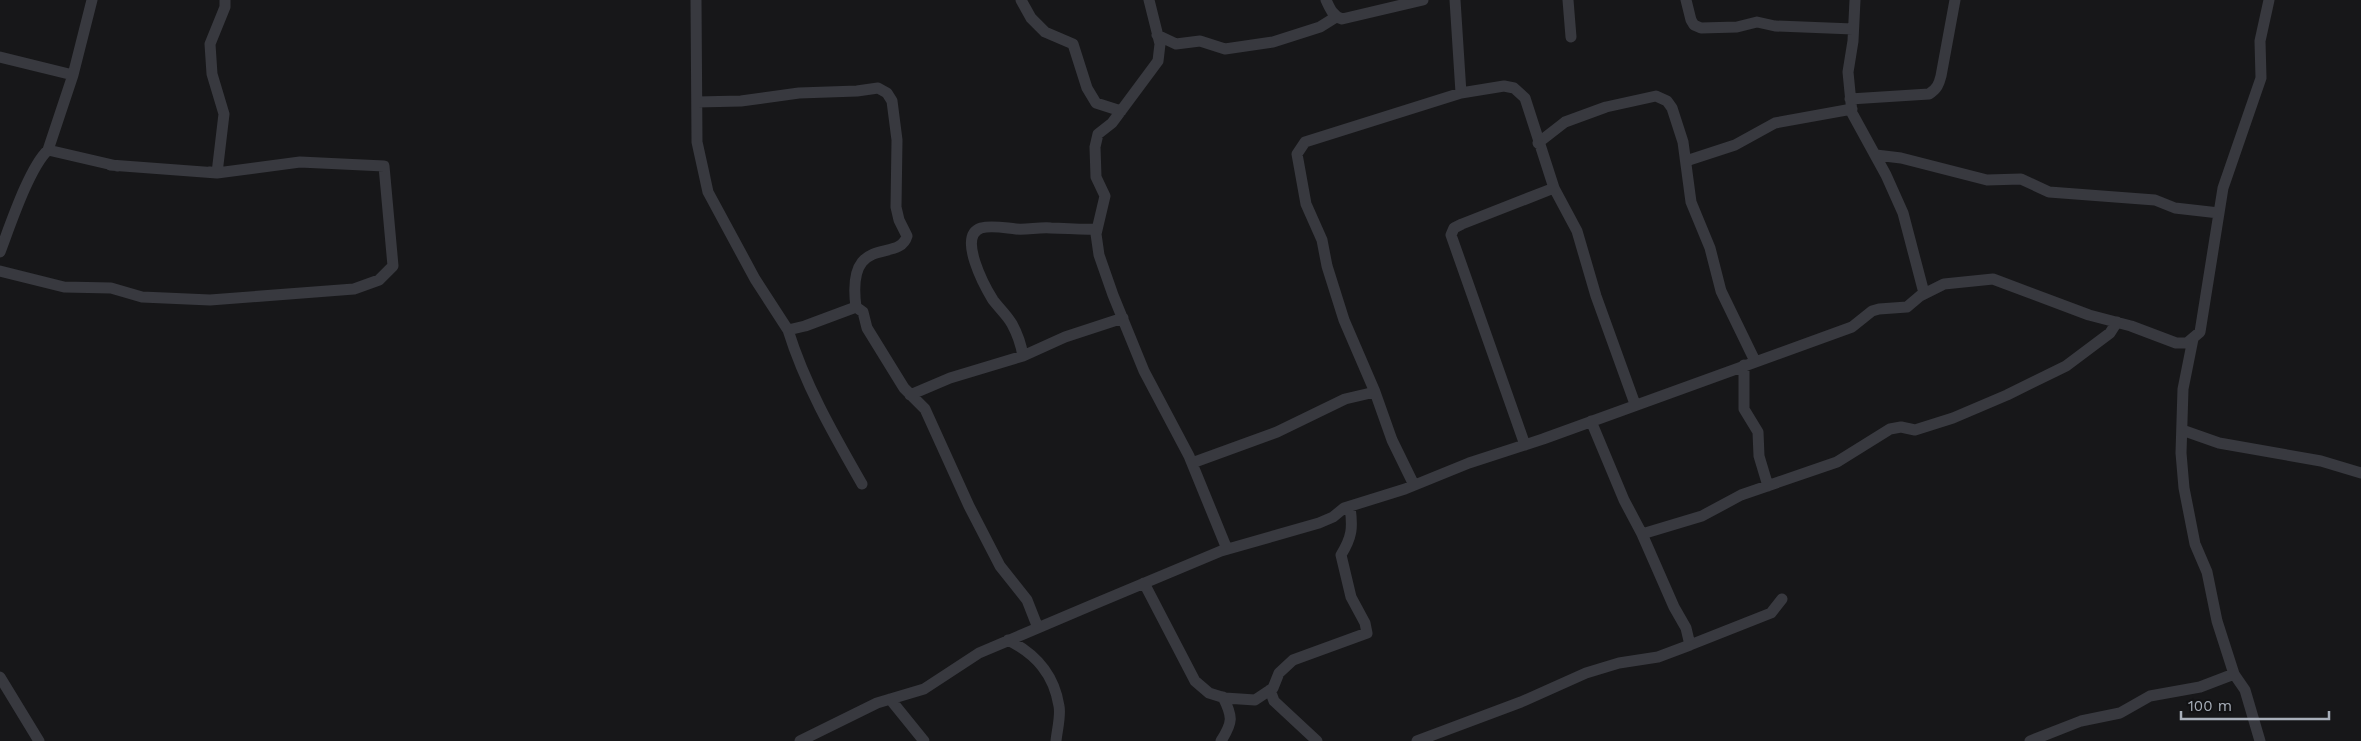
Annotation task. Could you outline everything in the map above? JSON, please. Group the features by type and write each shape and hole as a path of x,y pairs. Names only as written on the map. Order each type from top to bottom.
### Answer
{"street":[{"path":"0,252 20,201 42,156 48,150 74,74 92,0"},
{"path":"217,173 224,114 212,74 209,51 225,7 225,0"},
{"path":"696,0 697,142 708,192 751,272 788,330 796,356 825,419 862,484"},
{"path":"1021,0 1031,18 1045,32 1073,44 1087,88 1096,103 1121,111"},
{"path":"1149,0 1160,44 1158,61 1112,123 1098,134 1095,147 1096,177 1105,196 1097,230 1100,255 1144,371 1192,463 1227,549"},
{"path":"1326,0 1330,10 1336,17 1342,20 1423,0"},
{"path":"1455,0 1461,93"},
{"path":"1568,0 1570,37"},
{"path":"1686,0 1691,20 1694,25 1701,28 1737,27 1758,22 1775,26 1854,29"},
{"path":"1855,0 1854,29 1848,72 1851,104 1904,213 1924,294"},
{"path":"1686,160 1734,145 1775,123 1851,104 1929,94 1938,86 1941,76 1955,0"},
{"path":"800,741 890,699 924,689 979,653 1227,549 1319,523 1350,506 1414,485 1469,463 1525,445 1635,404 1695,385 1749,363 1852,327 1878,309 1907,307 1924,294 1944,284 1994,279 2089,315 2117,322 2176,343 2187,343 2200,332 2223,188 2261,78 2260,41 2269,0"},
{"path":"1157,35 1176,44 1200,41 1225,49 1273,42 1320,26 1336,17"},
{"path":"0,57 74,74"},
{"path":"1414,485 1392,440 1375,392 1344,320 1327,266 1322,240 1306,204 1297,154 1305,142 1461,93 1504,86 1514,88 1524,98 1554,188 1577,231 1596,296 1635,404"},
{"path":"697,102 741,101 799,93 857,91 878,88 887,93 892,101 897,140 896,207 899,220 907,236 900,244 867,257 860,265 853,286 856,307 863,312 867,328 904,388 925,409 969,506 1000,566 1027,600 1038,628"},
{"path":"1538,143 1565,122 1606,107 1656,96 1667,101 1672,108 1683,142 1691,202 1710,248 1721,291 1749,363 1744,408 1758,432 1759,456 1768,486"},
{"path":"0,271 64,287 111,288 142,298 210,300 354,289 379,280 393,266 384,166 300,162 217,173 177,168 110,165 48,150"},
{"path":"1876,156 1901,158 1987,180 2021,179 2049,192 2155,200 2175,208 2219,213"},
{"path":"1525,445 1451,235 1454,228 1462,224 1554,188"},
{"path":"1023,356 1020,340 1011,322 993,299 979,273 972,254 972,238 975,232 981,228 994,227 1018,229 1051,228 1071,231 1097,230"},
{"path":"788,330 805,326 856,307"},
{"path":"910,395 950,378 1023,356 1065,337 1123,318"},
{"path":"1642,534 1702,516 1728,501 1837,462 1890,429 1915,430 1953,418 2007,395 2066,366 2110,333 2117,322"},
{"path":"2193,339 2183,389 2184,488 2195,544 2207,572 2217,621 2234,674 2245,690 2260,741"},
{"path":"1192,463 1277,432 1345,399 1375,392"},
{"path":"1591,421 1624,500 1642,534 1674,607 1686,628 1690,645"},
{"path":"2182,430 2219,443 2320,461 2361,473"},
{"path":"1144,583 1195,681 1209,693 1223,698 1255,700 1270,690 1279,673 1293,660 1367,633 1365,623 1351,597 1341,555 1349,542 1351,532 1350,506"},
{"path":"1418,741 1521,702 1586,674 1619,663 1658,657 1690,645 1771,613 1782,599"},
{"path":"1008,640 1037,658 1049,677 1060,706 1056,741"},
{"path":"2030,741 2081,721 2120,713 2150,696 2200,687 2234,674"},
{"path":"0,677 39,741"},
{"path":"1270,690 1274,701 1317,741"},
{"path":"1221,741 1230,727 1231,714 1223,698"},
{"path":"890,699 924,741"}]}
